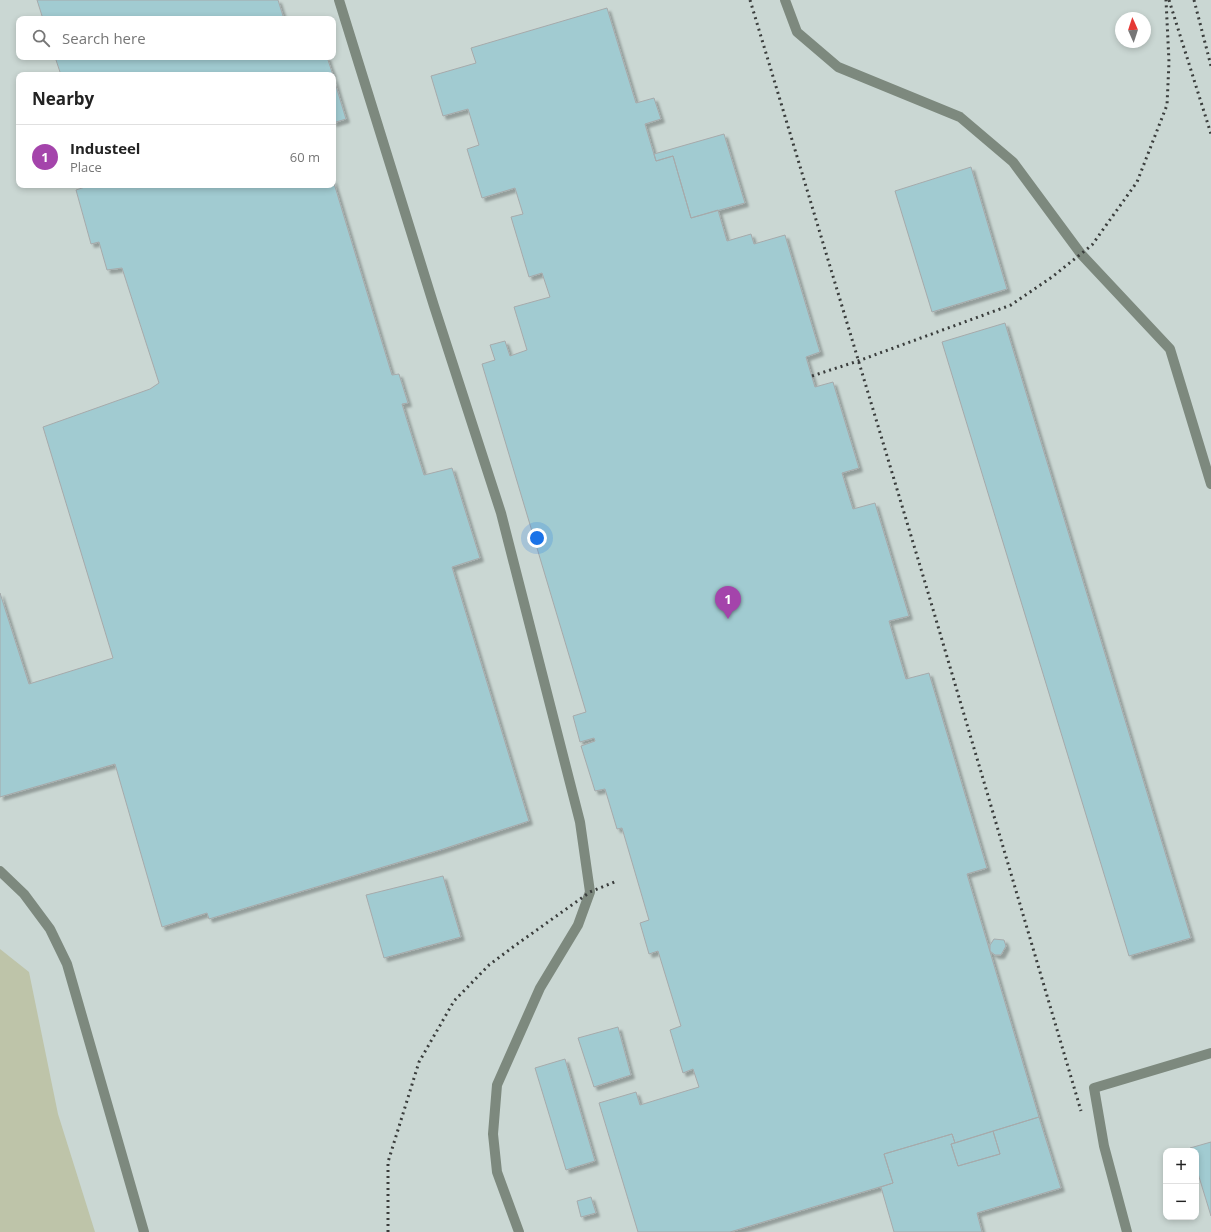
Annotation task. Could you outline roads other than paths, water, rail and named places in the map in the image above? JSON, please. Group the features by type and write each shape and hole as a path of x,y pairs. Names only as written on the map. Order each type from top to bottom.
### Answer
{"lane":[{"path":"340,0 434,306 501,513 580,822 590,892 578,925 540,988 497,1086 493,1134 497,1172 519,1232"},
{"path":"784,0 797,32 838,67 960,117 1013,162 1081,254 1170,349 1211,484"},
{"path":"0,871 24,894 50,929 67,964 144,1232"},
{"path":"1127,1232 1104,1146 1094,1088 1211,1053"}],"railway":[{"path":"750,0 927,589 1081,1111"},
{"path":"812,376 858,361 1011,305 1052,277 1092,245 1137,182 1167,105 1169,62 1166,0"},
{"path":"1169,0 1211,134"},
{"path":"1194,0 1211,66"},
{"path":"388,1232 388,1162 419,1062 454,1001 489,965 513,947 590,892 617,881"}],"place":[{"name":"Industeel","path":"728,619"}]}
